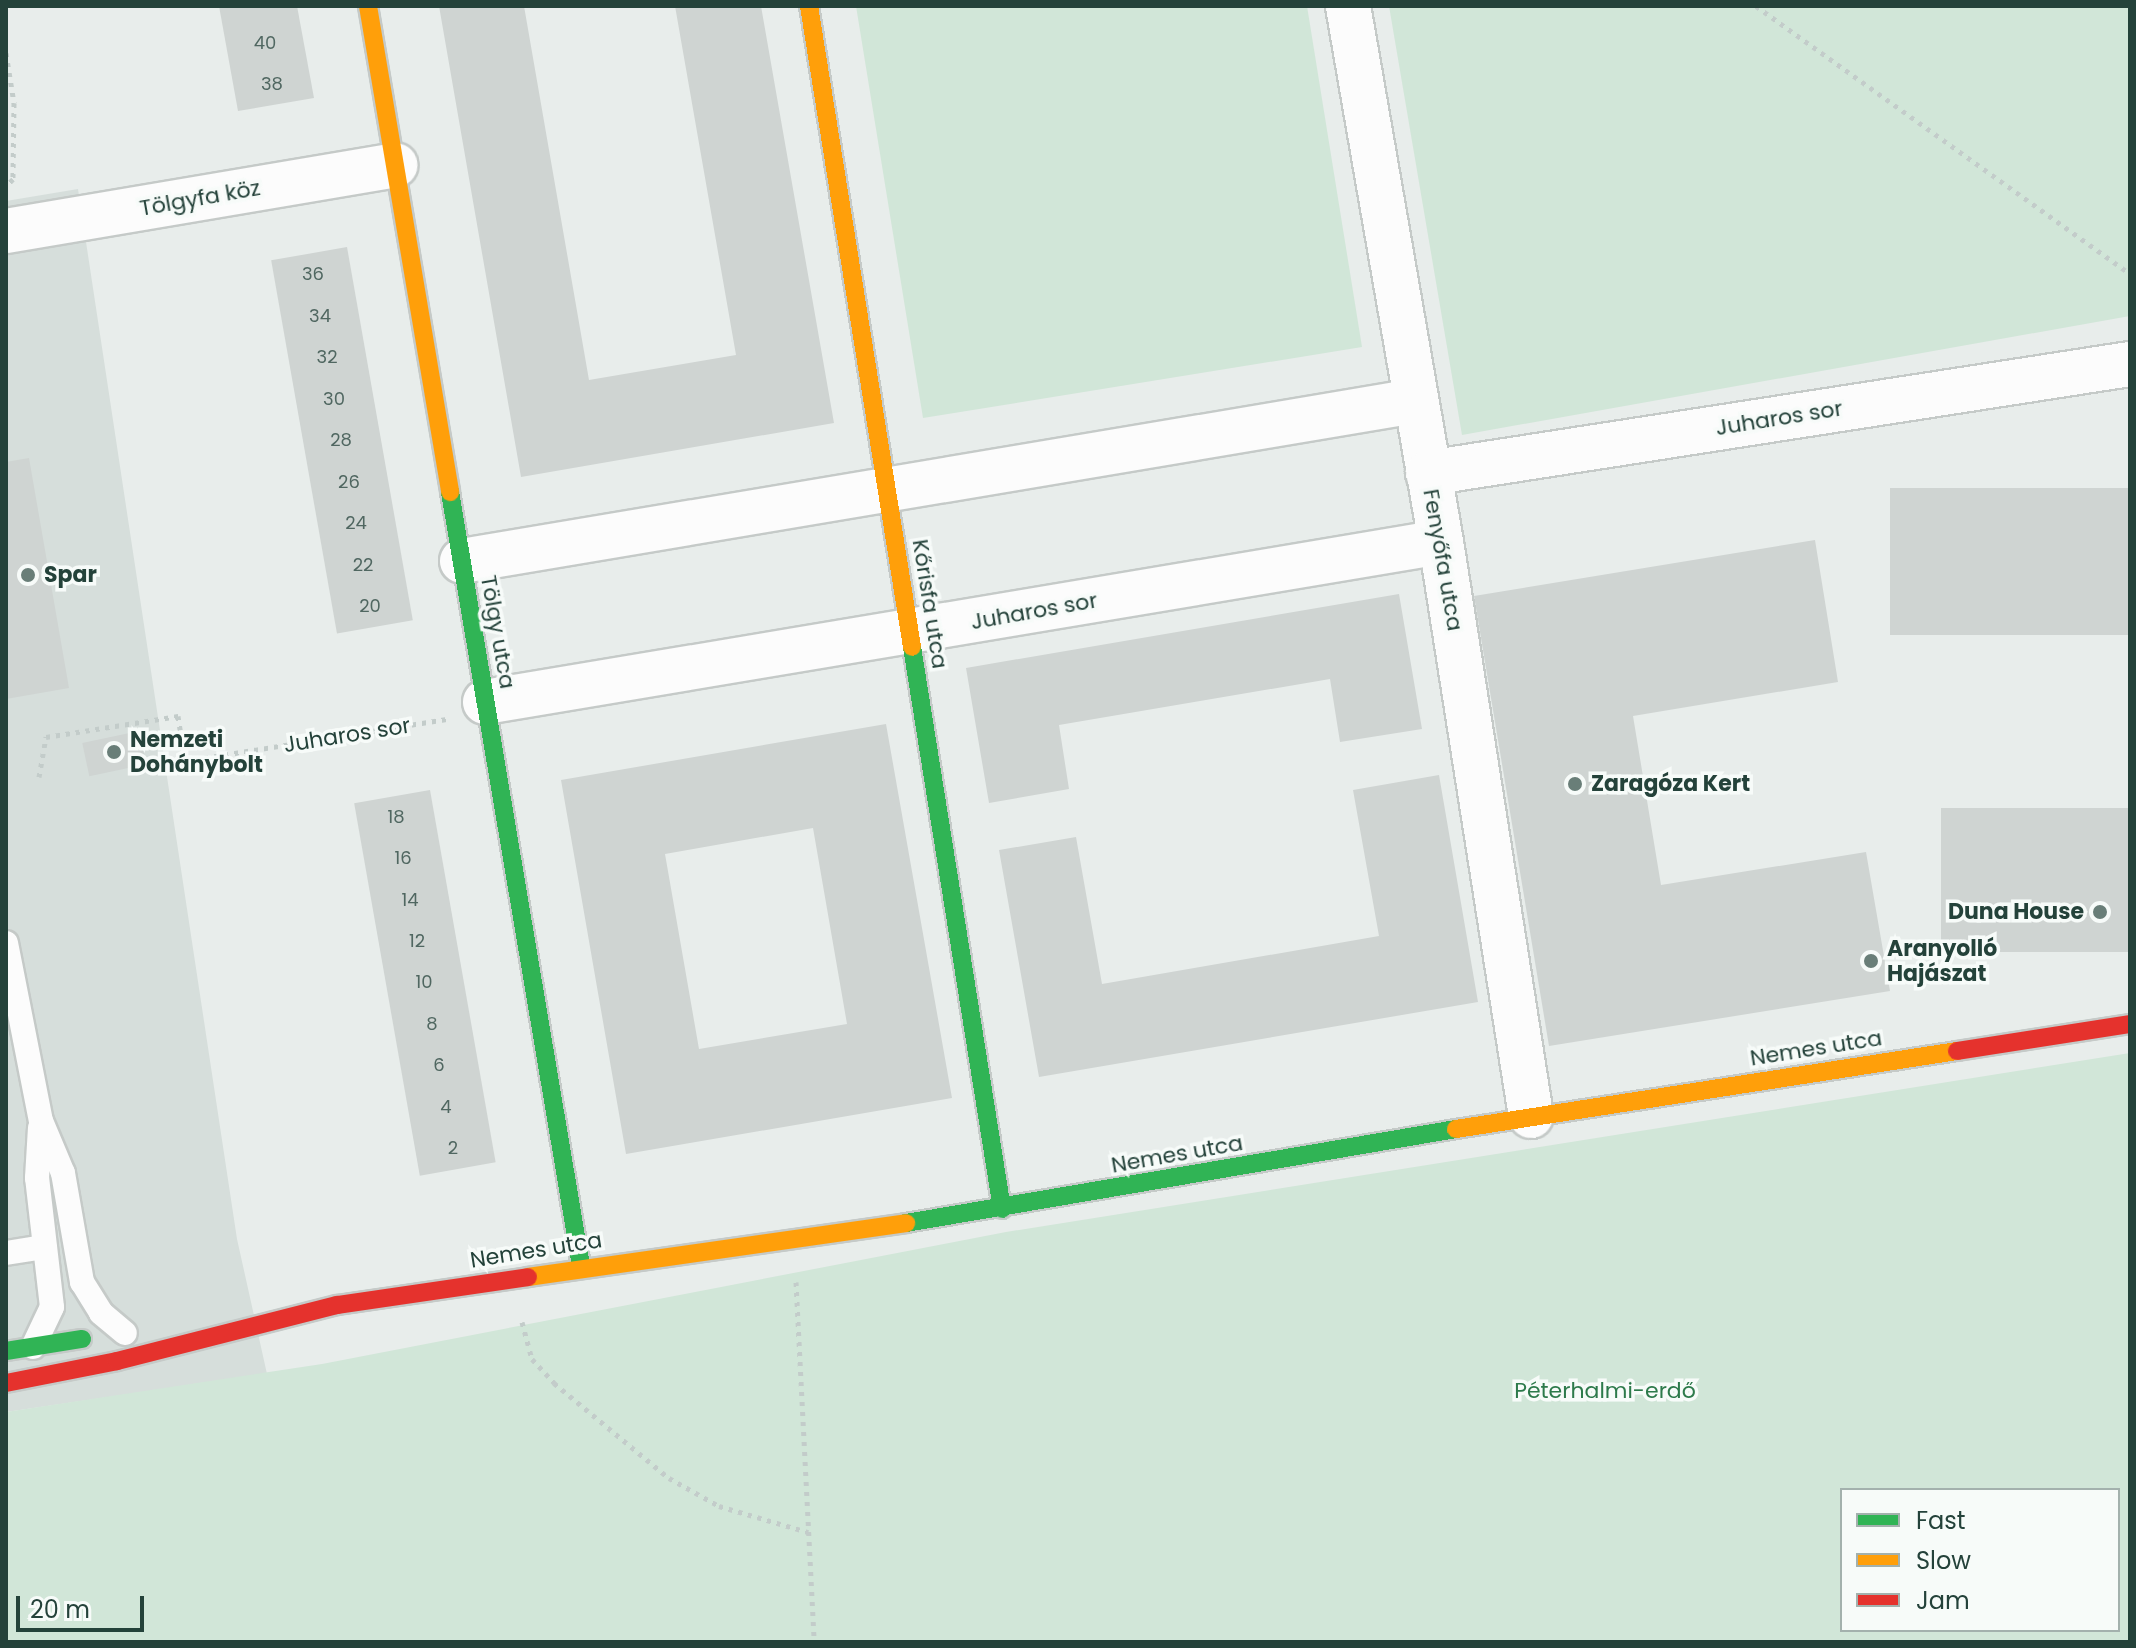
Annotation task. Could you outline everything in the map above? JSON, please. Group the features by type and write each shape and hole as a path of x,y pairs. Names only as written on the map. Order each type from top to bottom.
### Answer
{"street":[{"name":"Tölgy utca","path":"368,6 581,1266"},
{"name":"Kőrisfa utca","path":"809,6 1002,1209"},
{"name":"Fenyőfa utca","path":"1348,6 1441,542 1531,1116"},
{"name":"Tölgyfa köz","path":"6,231 395,165"},
{"name":"Juharos sor","path":"1428,473 2130,364"},
{"path":"462,561 887,487 1415,401"},
{"name":"Juharos sor","path":"486,707 1441,542"},
{"name":"Nemes utca","path":"6,1383 337,1305 581,1266 1002,1209 1531,1116 2130,1024"},
{"name":"Nemes utca","path":"6,1351 125,1333 232,1332"}],"lane":[{"path":"6,943 41,1121 63,1173 82,1282 101,1313 125,1333"},
{"path":"33,1347 52,1307 37,1178 41,1121"},
{"path":"6,1252 45,1247"}],"path":[{"path":"1756,6 2130,274"},
{"path":"6,53 14,103 13,179 6,186"},
{"name":"Juharos sor","path":"39,777 46,737 178,716 185,761 486,707"},
{"path":"794,1238 814,1642"},
{"path":"522,1322 532,1359 554,1383 669,1478 719,1506 808,1532"}],"shaded area":[{"path":"78,189 237,1239 267,1374 6,1412 6,201"}],"green space":[{"path":"856,6 1307,6 1362,347 923,418"},
{"path":"1389,6 2130,6 2130,316 1462,435"},
{"name":"Péterhalmi-erdő","path":"2130,1053 2130,1642 6,1642 6,1412 322,1364 1006,1232"}],"building":[{"path":"219,6 297,6 314,98 238,111"},
{"path":"439,6 524,6 589,380 736,355 675,6 761,6 834,423 521,477"},
{"path":"347,247 413,620 337,634 271,260"},
{"name":"Spar","path":"29,458 69,688 6,699 6,462"},
{"path":"1890,488 2130,488 2130,635 1890,635"},
{"name":"Zaragóza Kert","path":"1815,540 1838,682 1633,716 1661,885 1866,852 1890,991 1549,1046 1474,596"},
{"path":"1399,594 1422,729 1340,742 1330,679 1059,725 1069,789 989,803 966,668"},
{"path":"886,724 952,1098 626,1154 561,780","holes":["813,828 847,1024 699,1049 665,854"]},
{"name":"Nemzeti Dohánybolt","path":"139,731 146,764 89,776 82,743"},
{"path":"1439,775 1478,1002 1039,1077 999,850 1076,837 1102,984 1379,936 1353,790"},
{"path":"430,790 496,1162 420,1176 354,803"},
{"path":"1941,808 2130,808 2130,952 1941,952"}],"traffic: fast":[{"path":"450,492 581,1266"},
{"path":"912,647 1002,1209"},
{"path":"906,1223 1456,1129"},
{"path":"6,1351 82,1339"}],"traffic: slow":[{"path":"368,6 450,492"},
{"path":"809,6 912,647"},
{"path":"1456,1129 1957,1051"},
{"path":"528,1277 906,1223"}],"traffic: jam":[{"path":"1957,1051 2130,1024"},
{"path":"6,1383 117,1361 337,1305 528,1277"}],"place":[{"name":"Spar","path":"28,575"},
{"name":"Nemzeti Dohánybolt","path":"114,752"},
{"name":"Zaragóza Kert","path":"1575,784"},
{"name":"Duna House","path":"2100,912"},
{"name":"Aranyolló Hajászat","path":"1871,961"}]}
